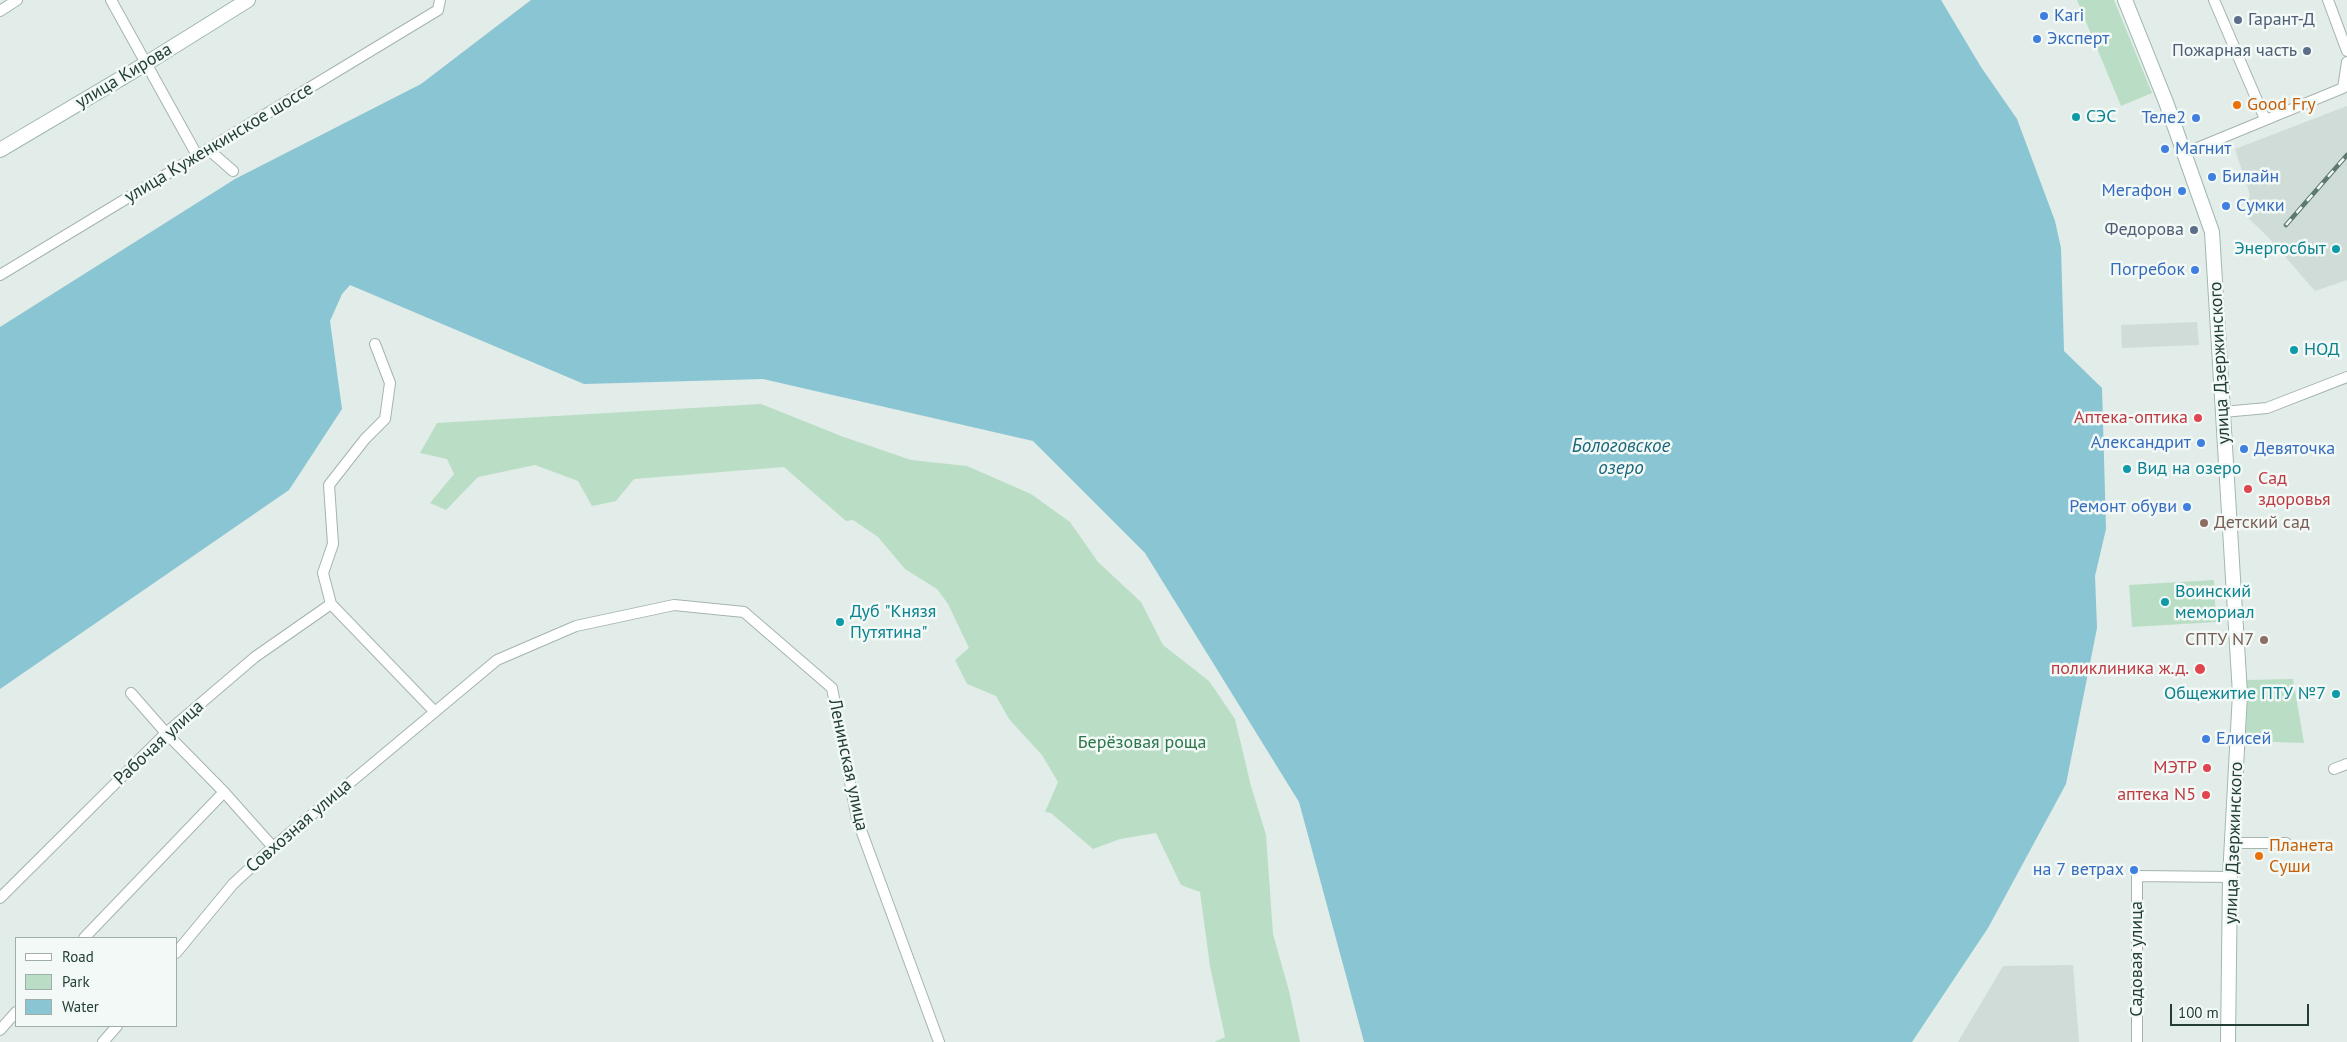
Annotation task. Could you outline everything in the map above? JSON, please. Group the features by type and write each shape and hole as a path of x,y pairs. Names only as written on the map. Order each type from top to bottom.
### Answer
{"main road":[{"name":"улица Кирова","path":"0,150 147,63 248,0"},
{"name":"улица Дзержинского","path":"2126,0 2185,153 2212,232 2240,694 2230,877 2228,1042"}],"street":[{"path":"0,11 18,0"},
{"path":"111,0 198,156"},
{"path":"2214,0 2266,119"},
{"path":"2328,0 2347,50"},
{"name":"улица Куженкинское шоссе","path":"0,275 209,150 439,5"},
{"path":"2185,153 2343,88 2347,62"},
{"path":"209,150 233,171"},
{"path":"375,344 390,383 385,418 365,439 329,485 333,544 323,573 331,604 434,710"},
{"path":"2222,412 2267,408 2347,377"},
{"name":"Рабочая улица","path":"0,898 166,733 255,657 331,604"},
{"name":"Ленинская улица","path":"434,710 497,660 576,626 674,605 744,612 832,688 856,819 938,1042"},
{"path":"131,692 166,733 224,792 272,847"},
{"name":"Совхозная улица","path":"178,951 233,884 272,847 434,710"},
{"path":"2334,769 2347,764"},
{"path":"85,937 224,792"},
{"path":"2232,843 2286,843"},
{"name":"Садовая улица","path":"2137,1042 2137,876 2230,877"},
{"path":"0,1030 15,1013"},
{"path":"103,1042 116,1027"}],"shaded area":[{"path":"2347,106 2347,280 2315,291 2268,237 2244,214 2250,195 2235,149"},
{"path":"2197,322 2199,345 2122,348 2121,325"},
{"path":"2073,965 2079,1042 1958,1042 2003,966"}],"green space":[{"path":"2077,0 2114,0 2152,93 2121,106"},
{"name":"Берёзовая роща","path":"761,404 841,436 911,460 967,466 1031,494 1070,522 1098,562 1141,602 1163,645 1209,681 1235,719 1251,786 1266,835 1273,934 1289,991 1300,1042 1214,1042 1225,1037 1210,966 1200,892 1181,885 1156,833 1120,839 1093,849 1051,813 1045,812 1058,782 1042,755 1009,719 996,696 967,684 955,660 969,648 948,604 937,589 905,569 878,537 853,520 846,521 784,467 634,479 616,501 592,506 578,481 535,465 478,477 446,510 430,503 454,474 447,459 420,453 437,423"},
{"path":"2214,580 2216,622 2132,627 2129,585"},
{"path":"2293,679 2304,743 2246,741 2247,680"}],"water":[{"name":"Бологовское озеро","path":"531,0 1941,0 1981,67 2017,119 2055,221 2061,248 2064,351 2102,388 2106,529 2095,576 2097,628 2066,784 1988,928 1912,1042 1364,1042 1299,802 1145,553 1033,441 763,379 584,384 350,285 342,294 330,321 342,409 289,490 0,689 0,327 235,179 421,84"}],"railway":[{"path":"2286,225 2347,155"}],"place":[{"name":"Kari","path":"2044,16"},
{"name":"Гарант-Д","path":"2238,20"},
{"name":"Эксперт","path":"2037,39"},
{"name":"Пожарная часть","path":"2307,51"},
{"name":"Good Fry","path":"2237,105"},
{"name":"СЭС","path":"2076,117"},
{"name":"Теле2","path":"2196,118"},
{"name":"Магнит","path":"2165,149"},
{"name":"Билайн","path":"2212,177"},
{"name":"Мегафон","path":"2182,191"},
{"name":"Сумки","path":"2226,206"},
{"name":"Федорова","path":"2194,230"},
{"name":"Энергосбыт","path":"2336,249"},
{"name":"Погребок","path":"2195,270"},
{"name":"НОД","path":"2294,350"},
{"name":"Аптека-оптика","path":"2198,418"},
{"name":"Александрит","path":"2201,443"},
{"name":"Девяточка","path":"2244,449"},
{"name":"Вид на озеро","path":"2127,469"},
{"name":"Сад здоровья","path":"2248,489"},
{"name":"Ремонт обуви","path":"2187,507"},
{"name":"Детский сад","path":"2204,523"},
{"name":"Воинский мемориал","path":"2165,602"},
{"name":"Дуб \"Князя Путятина\"","path":"840,622"},
{"name":"СПТУ N7","path":"2264,640"},
{"name":"поликлиника ж.д.","path":"2200,669"},
{"name":"Общежитие ПТУ №7","path":"2336,694"},
{"name":"Елисей","path":"2206,739"},
{"name":"МЭТР","path":"2207,768"},
{"name":"аптека N5","path":"2206,795"},
{"name":"Планета Суши","path":"2259,856"},
{"name":"на 7 ветрах","path":"2134,870"}]}
